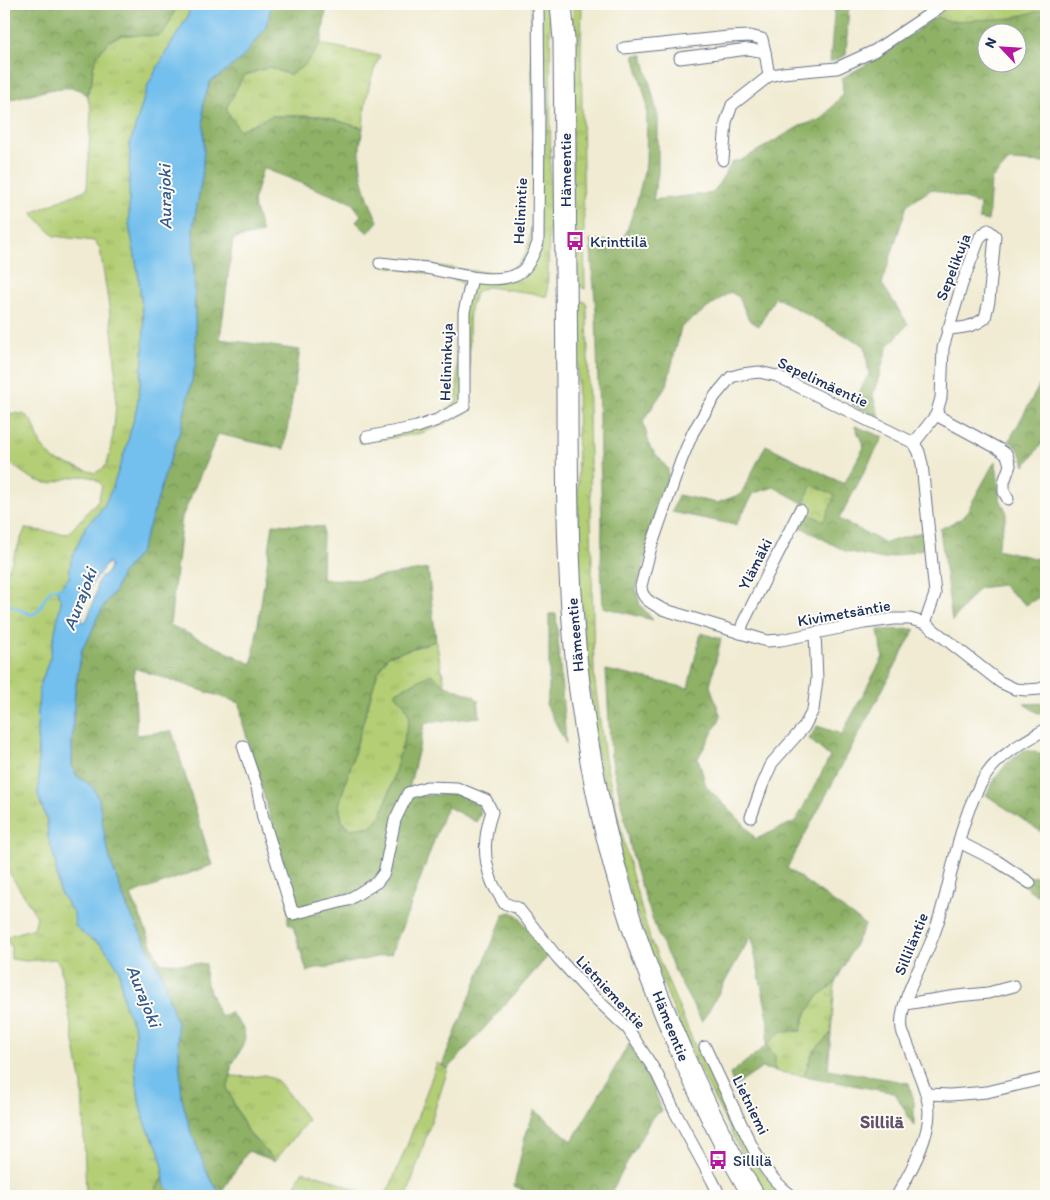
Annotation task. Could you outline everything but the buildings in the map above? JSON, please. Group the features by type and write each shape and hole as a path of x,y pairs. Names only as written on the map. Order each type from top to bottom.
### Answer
{"highway":[{"name":"Hämeentie","path":"561,4 564,40 570,596 588,746 609,846 639,944 665,1014 698,1091 754,1196"},
{"name":"Hämeentie","path":"564,40 568,4"}],"street":[{"name":"Helinintie","path":"380,263 427,268 472,278 510,277 523,270 531,258 538,243 538,4"},
{"path":"723,160 726,122 732,105 769,76 837,68 874,51 943,4"},
{"path":"624,48 728,37 750,36 762,38 769,76"},
{"path":"680,58 748,49 765,52"},
{"name":"Sepelikuja","path":"914,444 936,415 941,398 942,348 962,284 980,236 988,230 996,236 989,301 985,318 976,325 948,329"},
{"name":"Helininkuja","path":"367,437 417,427 437,420 464,406 464,312 472,278"},
{"name":"Sepelimäentie","path":"641,586 651,547 693,432 715,396 731,377 759,372 777,376 914,444"},
{"path":"936,415 1007,455 1010,465 1004,482 1004,492 1008,499"},
{"path":"914,444 919,452 922,464 935,594 925,623"},
{"name":"Ylämäki","path":"740,632 800,510"},
{"name":"Kivimetsäntie","path":"641,586 641,592 644,597 650,603 662,609 767,641 815,634 864,623 910,619 925,623 1000,682 1015,689 1040,689 1046,686"},
{"path":"751,818 772,763 804,727 813,710 817,679 815,634"},
{"name":"Silliläntie","path":"897,1196 916,1159 925,1135 929,1112 927,1094 902,1030 905,1004 932,941 959,842 974,796 987,772 1002,758 1046,729"},
{"name":"Lietniementie","path":"243,746 257,786 263,818 293,914 348,900 378,882 384,873 395,820 408,793 427,787 457,788 486,800 492,812 485,842 486,854 491,880 504,903 518,908 557,958 628,1029 657,1074 720,1196"},
{"path":"959,842 997,861 1030,883"},
{"path":"905,1004 988,993 1014,986"},
{"name":"Lietniemi","path":"705,1048 764,1169 792,1196"},
{"path":"927,1094 950,1095 987,1092 1046,1078"}],"green space":[{"path":"4,4 182,4 175,11 165,30 158,36 122,35 109,41 98,54 87,95 72,88 65,88 47,90 4,101"},
{"path":"182,4 190,5 188,16 148,85 130,144 129,224 138,272 144,326 143,361 137,407 113,486 105,504 86,525 71,561 69,578 61,602 50,657 39,689 37,732 38,795 47,821 48,837 55,859 59,891 85,935 102,945 119,970 124,1004 135,1029 134,1060 140,1107 148,1130 158,1148 163,1167 163,1180 160,1181 153,1194 140,1196 93,1196 86,1193 82,1085 60,965 55,959 26,961 11,959 11,947 5,937 34,928 37,917 11,876 4,857 4,578 25,529 68,534 98,500 102,486 94,479 84,476 53,483 41,482 19,470 4,458 4,413 23,414 28,417 33,423 41,445 54,460 95,473 106,465 110,453 115,421 116,371 100,248 94,241 54,236 33,214 87,189 91,110 87,95 98,54 109,41 122,35 158,36 165,30 175,11"},
{"path":"271,4 327,4 321,44 304,66 289,75 269,67 243,76 226,109 239,130 272,116 321,116 363,128 360,152 362,176 378,221 368,233 356,222 361,215 352,203 263,168 253,202 262,233 233,239 220,339 300,350 284,449 218,434 182,517 170,625 252,664 273,524 323,527 322,579 359,580 428,569 436,641 388,656 377,674 339,805 342,821 351,829 372,826 381,816 410,717 404,704 394,693 431,674 445,685 474,696 478,700 480,717 425,723 407,797 460,793 478,805 481,813 476,822 448,807 444,813 391,954 317,968 307,972 293,926 288,923 288,878 243,724 240,703 134,668 137,735 172,731 212,865 131,895 160,963 206,964 205,979 220,1017 230,1012 244,1029 245,1041 231,1066 231,1076 227,1089 247,1131 275,1161 248,1151 220,1194 209,1177 191,1132 182,1099 177,1024 161,973 127,907 112,866 93,787 77,776 72,767 72,745 75,690 82,649 106,602 115,591 121,575 140,552 181,428 196,362 193,228 202,177 204,146 203,103 211,80 218,77 270,12"},
{"path":"531,4 550,4 550,151 547,297 487,287 476,292 470,308 469,324 470,411 422,433 360,443 359,435 413,425 442,414 457,401 458,312 462,283 449,277 386,266 387,258 497,273 509,270 518,264 525,255 532,228 534,204"},
{"path":"573,4 582,4 585,289 576,283 578,252 573,214 571,45"},
{"path":"835,4 849,4 846,55 830,62"},
{"path":"951,4 1046,4 1046,9 1011,18 951,21 936,17"},
{"path":"1046,9 1046,163 1009,161 991,180 988,221 979,219 980,204 932,189 907,205 882,284 908,324 888,346 873,395 879,417 852,405 869,374 865,346 775,297 759,326 749,320 739,297 730,292 681,327 667,385 643,421 650,447 668,469 668,487 636,590 640,605 653,620 603,607 596,312 590,240 619,241 626,233 637,201 646,164 647,104 634,55 643,55 658,117 658,174 653,200 713,193 733,161 740,161 800,126 822,119 843,94 842,78 878,58 936,17 951,21 1011,18"},
{"path":"321,44 380,56 368,91 363,128 321,116 272,116 239,130 226,109 243,76 269,67 304,66"},
{"path":"583,301 587,304 594,676 605,759 630,868 650,939 695,1046 759,1169 785,1196 767,1196 752,1174 689,1048 646,941 622,867 598,759 578,572 577,303"},
{"path":"1046,316 1046,438 1025,466 1020,452 1009,441 1044,377 1043,319"},
{"path":"855,426 883,437 839,519 885,543 922,532 926,548 883,559 845,551 799,526 808,506 774,487 754,493 736,525 672,512 678,495 717,503 741,494 766,445 844,484 864,447"},
{"path":"995,461 1000,498 1007,513 997,549 1046,561 1046,593 1026,605 1002,585 979,588 952,621 940,529 964,517"},
{"path":"812,485 835,495 824,521 800,510"},
{"path":"549,614 556,614 566,744 546,704 549,689"},
{"path":"915,629 787,868 865,925 835,983 817,997 804,1018 801,1031 780,1032 767,1045 775,1056 775,1071 762,1068 734,1087 730,1074 766,1046 769,1022 751,936 702,1022 679,980 657,932 635,868 611,756 606,670 688,688 701,633 721,639 710,686 721,717 698,758 706,786 756,839 796,821 830,757 809,739 817,726 842,734 883,657 878,630"},
{"path":"436,641 445,685 404,704 410,717 381,816 372,826 351,829 342,821 339,805 377,674 387,656"},
{"path":"1046,703 1046,712 1038,713 1024,704"},
{"path":"1024,750 1046,754 1046,835 986,795 1007,763"},
{"path":"1046,876 1046,901 1021,884 1027,877"},
{"path":"511,912 517,915 549,955 448,1069 442,1065 504,914"},
{"path":"835,982 831,1033 813,1052 804,1076 775,1071 775,1056 766,1046 780,1032 801,1031 804,1018 817,997"},
{"path":"831,1033 828,1069 909,1083 914,1102 914,1126 895,1093 804,1076 813,1052"},
{"path":"629,1044 648,1076 662,1111 653,1116 609,1196 536,1196 514,1186 525,1137 535,1110 572,1141"},
{"path":"437,1063 448,1069 407,1196 381,1196 386,1193 391,1184"},
{"path":"265,1075 278,1081 308,1120 275,1161 247,1131 227,1089 231,1076 252,1077"},
{"path":"302,1171 331,1179 369,1196 291,1196"},
{"path":"163,1180 173,1196 140,1196 153,1194 160,1181"}],"water":[{"name":"Aurajoki","path":"190,4 271,4 265,29 242,58 218,77 211,80 203,103 204,146 202,177 193,228 196,362 181,428 140,552 121,575 115,591 106,602 82,649 75,690 72,767 77,776 93,787 99,800 105,839 112,866 127,907 161,973 177,1024 182,1099 191,1132 209,1177 222,1196 173,1196 164,1182 163,1167 158,1148 148,1130 140,1107 134,1060 135,1029 124,1004 119,970 102,945 85,935 75,926 74,914 59,891 55,859 48,837 47,821 38,795 37,732 39,689 50,657 61,602 57,590 69,578 71,561 86,525 105,504 113,486 137,407 143,361 144,326 138,272 129,224 130,144 148,85 188,16","holes":["108,562 110,566 106,574 98,581 89,614 86,621 82,622 83,605 89,590"]}],"waterway":[{"path":"4,602 27,613 35,614 51,590 55,588 62,589"}],"place":[{"name":"Krinttilä","path":"575,241"},
{"name":"Sillilä","path":"718,1160"}],"district":[{"name":"Sillilä","path":"882,1122"}]}
